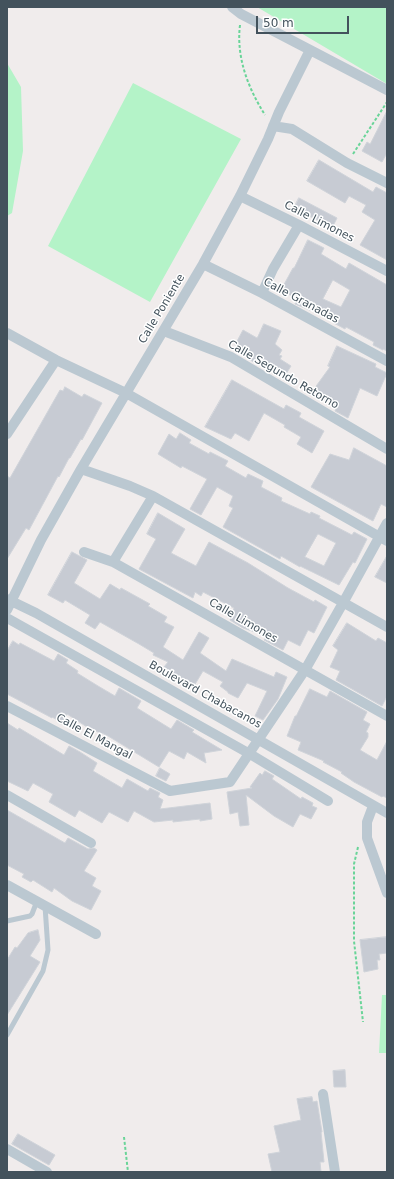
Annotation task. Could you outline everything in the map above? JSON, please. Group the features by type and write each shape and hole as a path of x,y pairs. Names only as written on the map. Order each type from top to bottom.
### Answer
{"street":[{"path":"232,7 241,14 387,90"},
{"name":"Calle Poniente","path":"8,607 41,540 81,469 203,264 240,196 310,50"},
{"path":"273,126 292,130 347,163 387,183"},
{"name":"Calle Limones","path":"240,196 387,271"},
{"path":"262,293 273,269 299,225"},
{"name":"Calle Granadas","path":"203,264 262,293 387,361"},
{"name":"Calle Segundo Retorno","path":"164,330 231,357 387,449"},
{"path":"7,333 56,360 126,393 383,538"},
{"path":"7,434 56,360"},
{"path":"81,469 154,496 387,628"},
{"path":"113,562 154,496"},
{"path":"250,754 305,670 383,538 387,523"},
{"name":"Calle Limones","path":"84,552 113,562 387,716"},
{"path":"8,607 328,801"},
{"name":"Boulevard Chabacanos","path":"8,607 36,613 387,813"},
{"name":"Calle El Mangal","path":"7,706 170,791 230,782 250,754"},
{"path":"7,795 91,843"},
{"path":"373,806 367,822 368,838 387,893"},
{"path":"7,885 96,934"},
{"path":"324,1094 335,1172"},
{"path":"7,1149 47,1172"}],"lane":[{"path":"7,921 30,916 41,904"},
{"path":"7,1035 43,971 48,950 41,904"}],"path":[{"path":"241,14 238,39 244,72 259,105 273,126"},
{"path":"347,163 387,102"},
{"path":"362,1022 354,941 354,864 357,848 368,838"},
{"path":"124,1137 128,1172"}],"green space":[{"path":"257,7 387,7 387,84"},
{"path":"7,63 21,87 23,151 12,213 7,216"},
{"path":"133,83 241,139 150,302 48,246"},
{"path":"382,995 387,995 387,1053 379,1053"}],"building":[{"path":"387,111 387,153 382,162 362,151 367,142 370,144"},
{"path":"319,160 373,192 376,187 387,193 387,260 360,245 375,220 362,212 366,205 349,196 345,203 307,181"},
{"path":"299,198 337,218 332,228 294,208"},
{"path":"308,240 324,248 321,254 346,269 349,263 387,285 387,351 373,345 374,342 346,327 345,329 332,322 334,320 295,304 297,299 281,290","holes":["333,280 350,290 341,307 323,299"]},
{"path":"264,324 281,331 275,344 282,350 279,355 282,356 280,359 291,366 284,377 259,362 258,364 248,359 251,353 235,345 243,330 257,338"},
{"path":"337,346 376,364 375,367 387,373 377,396 360,388 348,418 335,411 336,408 324,400 325,398 314,389 330,367 328,366"},
{"path":"232,380 284,409 286,405 301,413 299,417 324,431 312,453 297,444 301,437 284,427 285,425 264,413 249,441 235,433 231,439 205,427"},
{"path":"65,387 82,397 84,394 102,403 82,440 81,439 69,458 59,477 58,476 29,530 26,528 7,559 7,476 10,478 60,390 63,391"},
{"path":"180,433 191,440 189,443 209,454 210,452 228,461 225,466 246,478 248,474 263,481 261,487 282,498 281,501 310,514 311,512 320,516 319,518 352,535 354,532 367,539 355,563 353,562 339,585 300,567 281,556 280,559 223,527 233,508 229,506 233,496 217,487 201,515 190,509 207,479 182,466 181,468 158,454 169,434 176,439","holes":["318,534 336,543 324,566 305,557"]},
{"path":"354,448 387,466 387,507 381,504 373,521 311,487 330,454 349,460"},
{"path":"158,513 185,529 171,553 196,566 209,542 248,563 288,588 327,607 314,633 308,630 300,646 288,640 283,650 264,640 267,636 243,628 230,620 234,608 203,592 201,596 195,592 193,598 139,569 156,539 147,534"},
{"path":"72,552 87,560 74,583 100,599 110,584 120,590 121,588 150,604 148,606 167,617 164,622 174,627 163,647 183,660 199,632 209,638 200,653 226,671 232,659 274,677 276,672 287,677 278,699 263,720 255,716 267,691 247,683 238,698 228,693 220,686 223,682 203,671 194,686 164,667 168,662 153,655 154,653 100,622 95,629 85,623 90,615 65,600 63,603 48,595"},
{"path":"387,556 387,583 375,577"},
{"path":"347,623 376,641 378,638 387,643 387,696 382,706 336,680 340,671 330,667 338,650 333,646"},
{"path":"13,641 19,645 20,643 54,661 58,654 68,660 66,663 78,671 77,673 115,696 119,688 141,701 137,708 171,729 177,720 194,730 192,732 222,750 204,753 206,763 187,752 184,759 169,751 159,767 108,736 102,733 101,734 88,726 87,727 67,714 63,723 52,718 7,694 7,651"},
{"path":"310,689 327,697 330,691 367,712 363,720 370,724 366,732 368,733 368,737 360,750 377,760 387,741 387,798 382,797 354,782 341,773 342,772 323,762 324,761 298,750 301,742 287,736 295,716"},
{"path":"7,723 18,730 19,728 64,755 69,746 80,752 97,763 93,771 122,788 127,779 148,791 150,788 160,793 158,797 163,800 160,809 210,803 212,819 200,821 200,819 173,822 173,820 154,822 134,811 128,822 109,812 102,823 79,810 75,817 49,802 53,794 33,783 28,791 7,781"},
{"path":"160,768 170,774 166,781 156,776"},
{"path":"265,771 274,776 272,779 301,799 302,797 313,803 312,806 317,808 311,819 300,814 293,827 274,816 246,795 249,825 240,826 238,812 230,814 227,792 252,788 250,787 260,773 262,775"},
{"path":"7,810 65,843 68,838 88,849 94,848 97,850 84,871 96,878 92,886 101,891 91,910 72,901 54,888 52,892 33,880 31,882 22,877 24,874 7,865"},
{"path":"38,930 40,940 30,956 40,962 7,1015 7,960 15,947 17,948 28,933"},
{"path":"387,937 387,953 379,954 380,960 377,960 378,969 364,972 360,940"},
{"path":"345,1070 346,1087 334,1087 333,1071"},
{"path":"312,1097 313,1102 317,1101 322,1132 324,1162 320,1162 321,1172 272,1172 268,1154 280,1152 274,1126 301,1120 297,1099"},
{"path":"18,1134 55,1155 49,1165 12,1144"}]}
